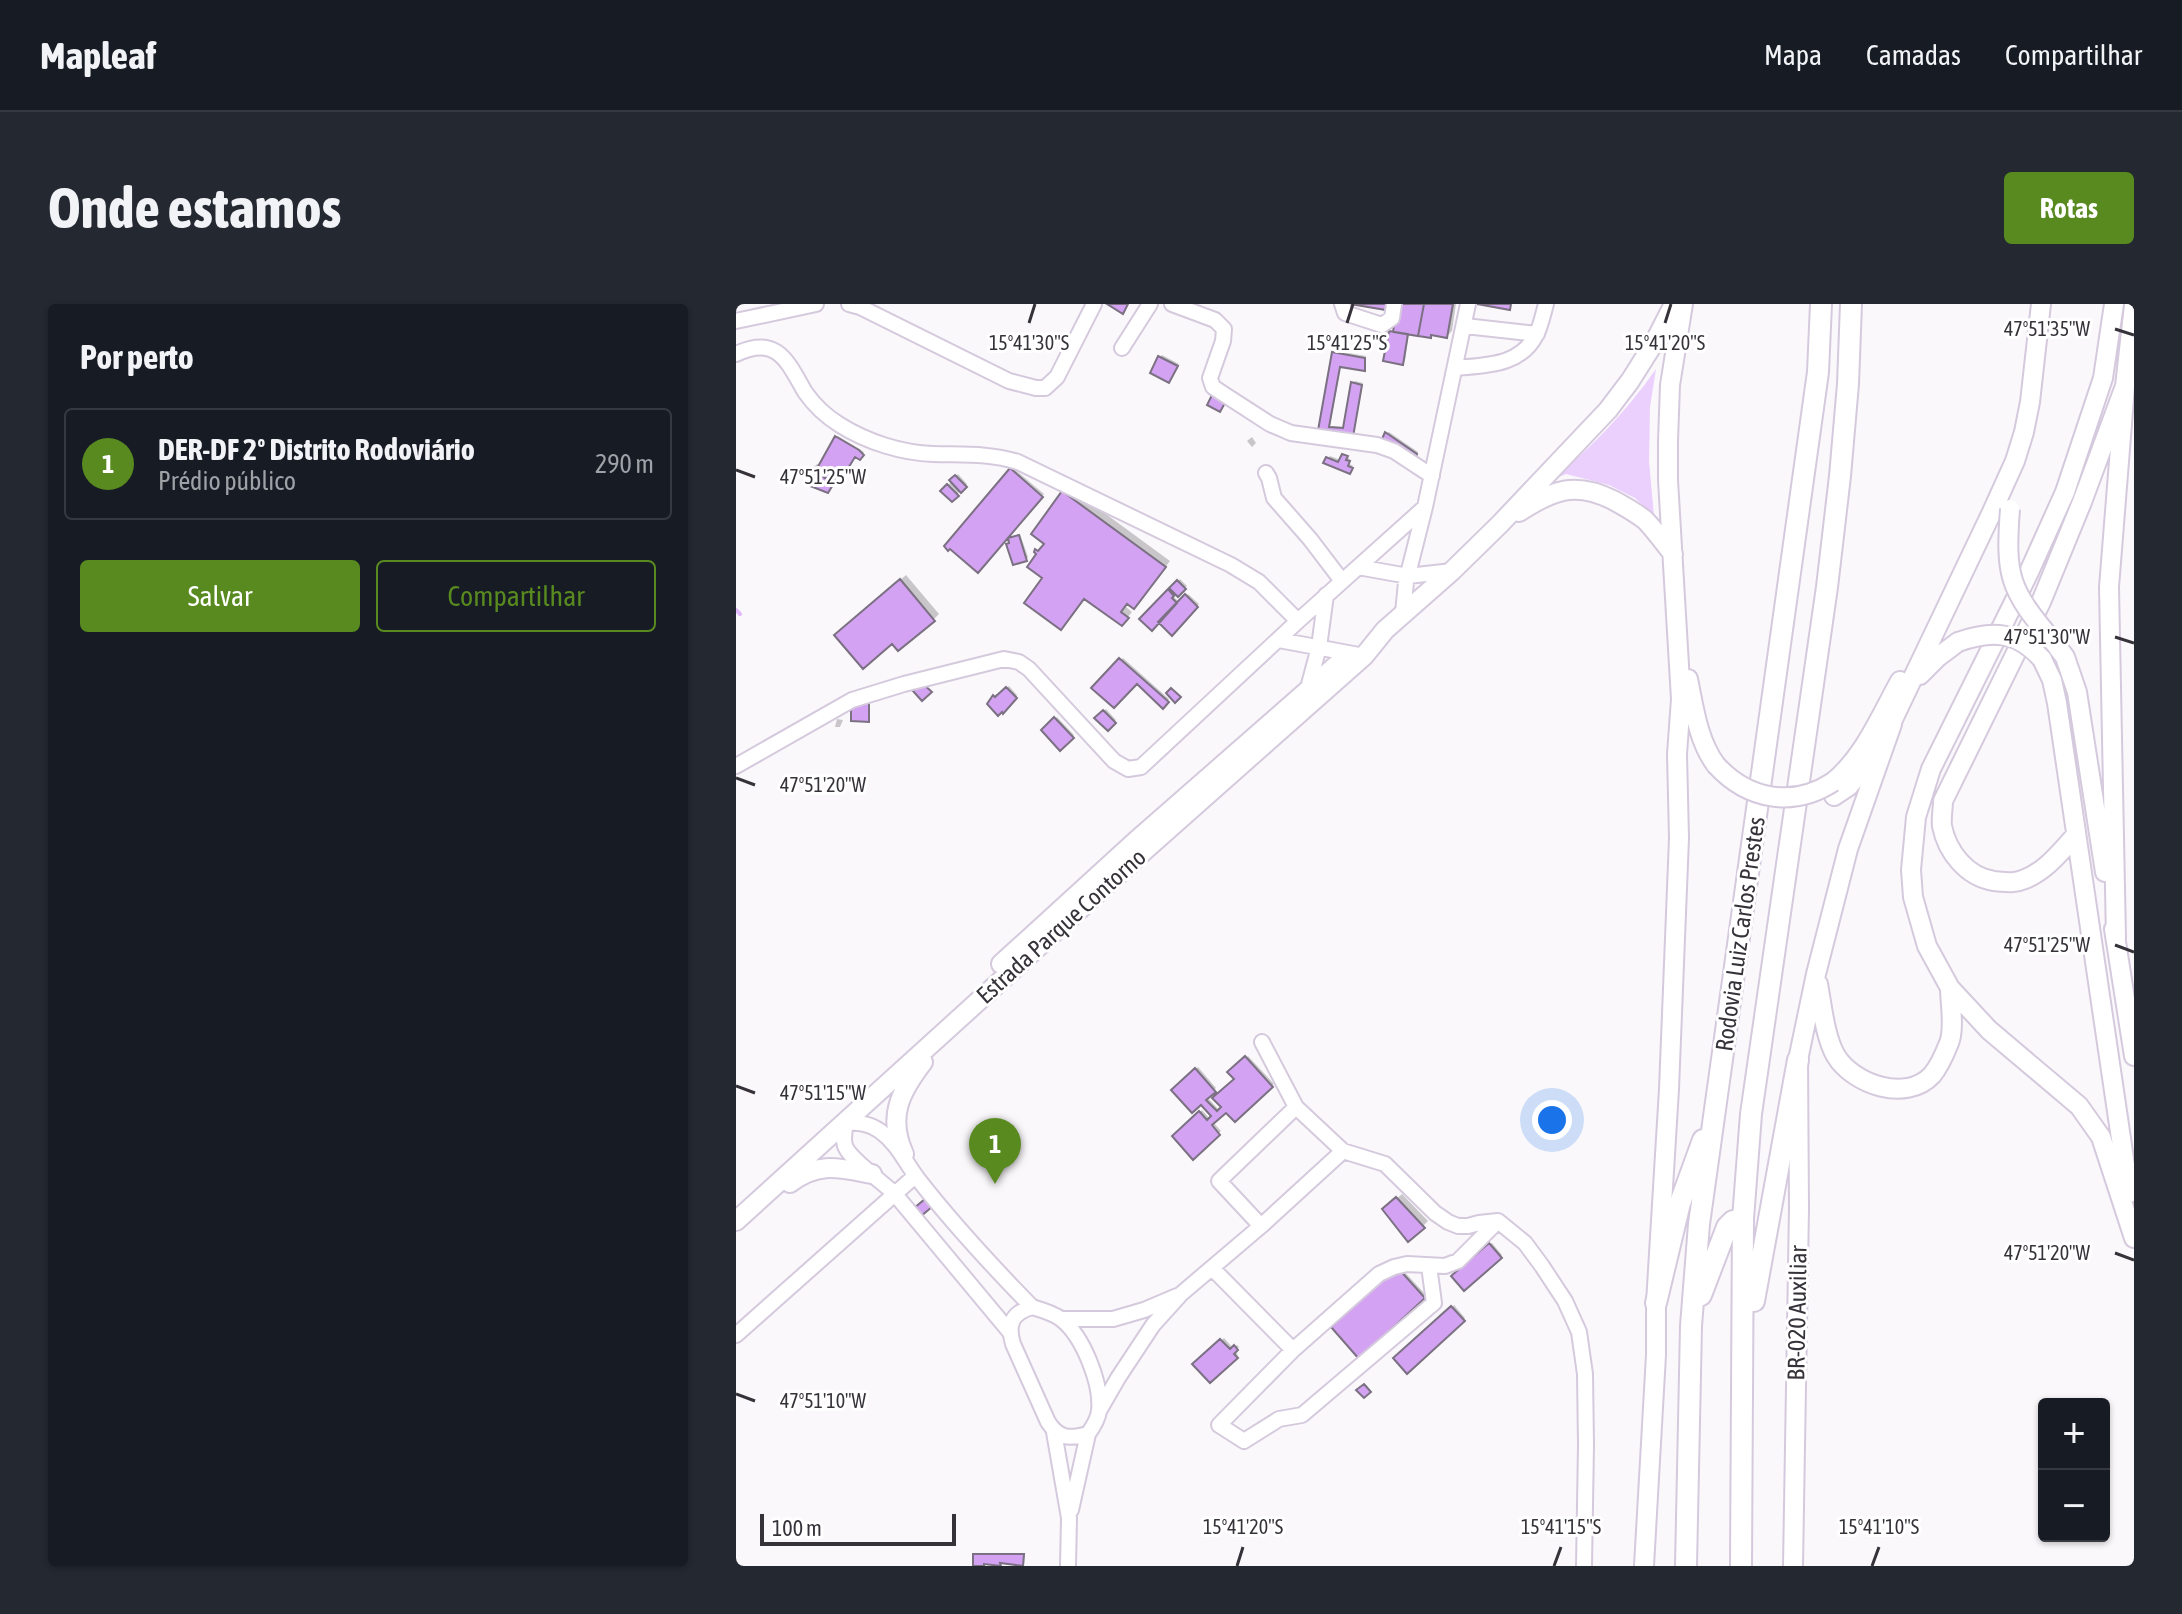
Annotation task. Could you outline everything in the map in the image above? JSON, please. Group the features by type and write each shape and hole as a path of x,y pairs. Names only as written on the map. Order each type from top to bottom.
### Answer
{"highway":[{"name":"Rodovia Luiz Carlos Prestes","path":"1686,1566 1691,1326 1699,1224 1818,372 1821,304"},
{"name":"Rodovia Luiz Carlos Prestes","path":"1741,1566 1743,1219 1751,1114 1831,555 1848,384 1851,304"},
{"path":"1743,1360 1798,1060"},
{"path":"1656,1303 1680,1203 1716,1111"},
{"path":"1691,1326 1727,1227 1733,1221 1743,1219"}],"main road":[{"name":"Estrada Parque Contorno","path":"736,1221 1452,571 1608,410 1646,356 1674,304"},
{"path":"1644,1566 1679,838 1677,754 1681,699 1668,480 1670,385 1683,304"},
{"path":"2114,304 2103,378 2065,492 2029,572 1931,769 1916,817 1911,870 1913,897 1927,946 1950,988 1989,1030 2079,1106 2101,1137 2134,1238"},
{"path":"2116,938 2109,587 2134,305"},
{"path":"1681,699 1699,757 1729,790 1746,799 1780,807 1811,804 1834,789 1849,786 1863,771 1892,724 2015,461 2030,402 2040,308"},
{"path":"2076,835 2049,864 2027,879 2013,883 1985,879 1969,872 1958,861 1942,825 1943,801 2041,602 2125,386"},
{"path":"2015,461 2010,509 2010,573 2020,599 2065,657 2077,692 2134,1056"},
{"name":"Estrada Parque Contorno","path":"1500,524 1541,498 1562,490 1595,492 1628,508 1645,521 1673,554"},
{"path":"1834,789 1857,756 1909,662 1938,626"},
{"path":"1678,629 1700,732 1715,772"},
{"path":"1908,689 1938,657 1958,642 1974,636 2002,634 2031,647 2042,659 2052,680 2134,1231"},
{"name":"Estrada Parque Contorno","path":"736,1205 1308,688 1358,655"},
{"name":"BR-020 Auxiliar","path":"1793,1566 1799,1208 1798,1060 1848,849 1892,724"},
{"path":"1816,974 1835,1054 1848,1071 1883,1088 1920,1084 1943,1058 1951,1039 1950,988"},
{"path":"904,1154 895,1125 902,1093 947,1030"},
{"path":"816,1135 846,1122 848,1113 862,1094"},
{"path":"736,1229 805,1173 831,1167 872,1174"}],"street":[{"path":"736,321 816,304"},
{"path":"849,304 1009,381 1024,387 1045,388 1057,377 1094,304"},
{"path":"1122,348 1150,304"},
{"path":"1172,304 1215,320 1224,329 1210,378 1213,387 1222,393 1270,424 1291,433 1377,445 1394,451 1432,476"},
{"path":"1342,304 1345,313 1382,325 1392,318 1394,304"},
{"path":"1403,613 1408,576 1468,304"},
{"path":"1456,368 1494,365 1526,351 1537,334 1546,304"},
{"path":"1465,326 1537,334"},
{"path":"736,354 753,348 785,357 818,408 837,424 890,447 929,454 997,456 1018,462 1231,565 1259,582 1298,621"},
{"path":"1266,473 1274,498 1342,581"},
{"path":"736,766 852,700 1004,659 1019,662 1029,669 1114,761 1134,770 1141,767 1425,507"},
{"path":"1358,567 1408,576 1452,571"},
{"path":"1308,688 1319,647 1326,595"},
{"path":"1279,640 1358,655"},
{"path":"1262,1042 1296,1107 1343,1151 1385,1164 1448,1222 1468,1226 1498,1221 1525,1243 1565,1301 1579,1332 1585,1374 1584,1566"},
{"path":"1261,1226 1219,1181 1296,1107"},
{"path":"1068,1566 1069,1518 1054,1432 1009,1331 894,1193 846,1149 846,1122 865,1123 878,1129 904,1154 915,1176 986,1261 1032,1307 1061,1319 1070,1329 1085,1351 1094,1376 1099,1411"},
{"path":"1069,1518 1088,1434 1118,1378 1153,1325 1181,1294 1343,1151"},
{"path":"736,1335 915,1176"},
{"path":"931,1237 953,1220"},
{"path":"1429,1266 1434,1303 1302,1415 1279,1419 1244,1441 1219,1425 1293,1350 1379,1274 1407,1264 1445,1266 1458,1261 1498,1221"},
{"path":"1212,1268 1293,1350"},
{"path":"1061,1319 1113,1319 1181,1294"},
{"path":"1009,1331 1018,1314 1032,1307"},
{"path":"1054,1432 1075,1437 1088,1434"}],"shaded area":[{"path":"1656,369 1650,407 1649,461 1654,516 1635,498 1609,485 1566,474 1552,480 1608,428"}],"building":[{"path":"1107,304 1128,304 1123,314"},
{"path":"1350,304 1387,304 1386,310"},
{"path":"1397,304 1424,304 1418,336 1393,332"},
{"path":"1424,304 1453,304 1447,338 1418,336"},
{"path":"1477,304 1511,304 1510,310"},
{"path":"1389,331 1408,334 1403,365 1383,361"},
{"path":"1332,352 1365,358 1365,371 1340,367 1329,427 1343,428 1351,382 1362,385 1353,437 1317,436"},
{"path":"1158,356 1178,366 1169,383 1150,373"},
{"path":"1213,393 1226,401 1220,412 1207,405"},
{"path":"1385,432 1417,454 1415,461 1382,439"},
{"path":"835,436 864,455 860,460 855,457 847,470 844,468 840,471 833,483 815,472"},
{"path":"1342,454 1348,456 1348,466 1353,468 1350,474 1323,463 1326,457 1338,462"},
{"path":"811,468 834,483 828,493 805,484"},
{"path":"1010,468 1043,497 978,573 944,546"},
{"path":"955,475 967,487 961,493 949,480"},
{"path":"947,484 959,496 952,502 940,491"},
{"path":"1062,491 1166,567 1134,609 1127,604 1121,612 1129,618 1122,626 1084,599 1061,630 1024,603 1042,578 1027,567 1036,554 1035,549 1038,551 1044,544 1031,534"},
{"path":"1019,535 1027,561 1013,565 1006,544 1009,543 1008,538"},
{"path":"900,579 935,621 898,651 892,644 863,669 834,635"},
{"path":"1177,580 1186,589 1178,597 1169,588"},
{"path":"1168,589 1177,603 1152,631 1139,619"},
{"path":"1185,594 1198,607 1172,636 1158,622"},
{"path":"1119,658 1169,702 1163,709 1137,684 1114,708 1091,688"},
{"path":"922,683 932,692 922,701 913,691"},
{"path":"1006,687 1017,698 998,716 987,704 993,695 995,697"},
{"path":"1171,688 1181,697 1175,703 1166,693"},
{"path":"869,703 869,722 851,721 851,704"},
{"path":"1103,710 1116,723 1108,731 1094,718"},
{"path":"1054,717 1074,738 1060,751 1041,730"},
{"path":"1245,1056 1273,1087 1235,1122 1226,1113 1212,1125 1220,1135 1193,1160 1172,1136 1199,1111 1207,1120 1211,1116 1201,1105 1192,1113 1171,1090 1195,1068 1216,1092 1206,1100 1217,1111 1221,1107 1212,1098 1234,1079 1227,1072"},
{"path":"1396,1197 1425,1228 1408,1242 1382,1209"},
{"path":"925,1199 932,1207 921,1216 914,1208"},
{"path":"1489,1243 1502,1258 1464,1291 1451,1276"},
{"path":"1397,1267 1425,1298 1359,1359 1331,1327"},
{"path":"1451,1306 1465,1321 1407,1374 1393,1358"},
{"path":"1220,1339 1230,1349 1234,1345 1238,1350 1234,1354 1238,1358 1210,1383 1192,1364"},
{"path":"1364,1384 1371,1392 1364,1398 1356,1390"},
{"path":"973,1554 1024,1554 1023,1566 1000,1563 1001,1566 973,1566"}],"waterway":[{"path":"736,610 740,614"}],"place":[{"name":"DER-DF 2º Distrito Rodoviário","path":"995,1184"}]}
